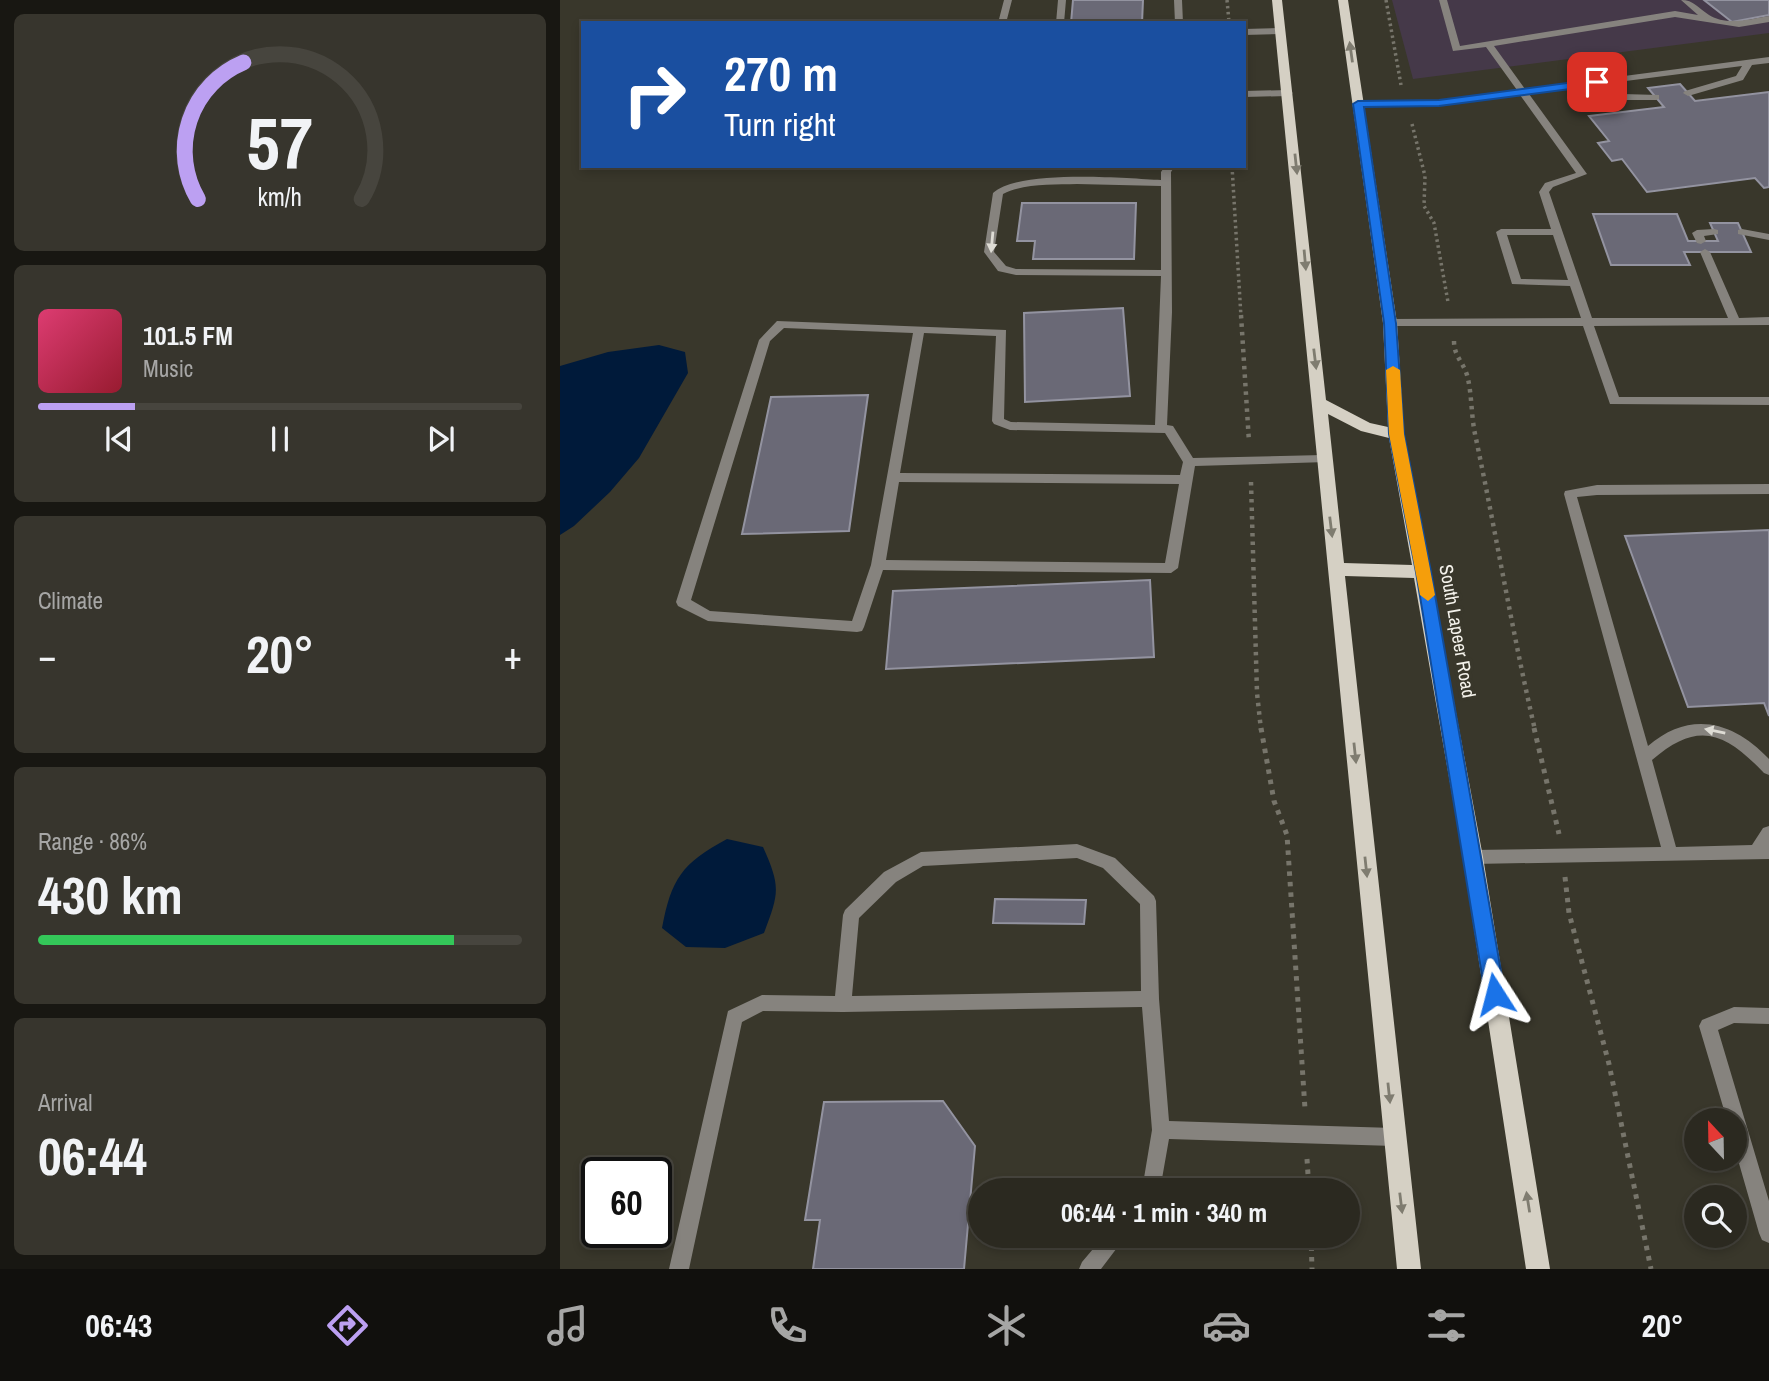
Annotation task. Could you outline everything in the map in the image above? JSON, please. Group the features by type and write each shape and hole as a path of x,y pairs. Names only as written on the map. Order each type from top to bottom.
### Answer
{"main road":[{"path":"1277,0 1409,1269"},
{"name":"South Lapeer Road","path":"1343,0 1390,323 1396,434 1473,857 1538,1269"},
{"path":"1321,404 1366,427 1396,434"},
{"path":"1336,569 1423,572"}],"lane":[{"path":"1003,21 1008,0"},
{"path":"1060,21 1062,0"},
{"path":"1178,0 1179,21"},
{"path":"1443,0 1456,49 1675,14 1739,24 1769,19"},
{"path":"1685,0 1710,21"},
{"path":"1246,32 1281,31"},
{"path":"1488,44 1582,174 1549,186 1544,192 1614,401 1769,401"},
{"path":"1358,104 1439,103 1769,60"},
{"path":"1688,93 1740,78 1749,62"},
{"path":"1572,86 1622,97 1656,97"},
{"path":"1246,94 1288,93"},
{"path":"1161,429 1166,183 1170,168"},
{"path":"1166,183 1014,184 998,193 989,252 1002,269 1017,272 1166,273"},
{"path":"1557,232 1501,232 1516,282 1574,283"},
{"path":"1714,232 1697,233 1735,321"},
{"path":"1742,232 1769,237"},
{"path":"1390,323 1769,321"},
{"path":"878,565 1171,568 1189,462 1169,429 1010,426 998,421 1002,333 781,324 765,340 683,602 708,616 857,627 878,565 919,330"},
{"path":"1189,462 1323,459"},
{"path":"894,477 1186,480"},
{"path":"1670,852 1570,494 1597,490 1769,489"},
{"path":"1644,758 1674,733 1702,728 1726,732 1751,747 1769,769"},
{"path":"1473,857 1763,852 1769,833"},
{"path":"843,1004 851,915 890,877 921,859 1077,851 1108,863 1148,901 1150,999 1161,1130 1153,1178"},
{"path":"679,1269 734,1017 762,1003 1150,999"},
{"path":"1769,1016 1734,1015 1708,1026 1769,1233"},
{"path":"1161,1130 1394,1137"},
{"path":"1089,1269 1106,1248"}],"path":[{"path":"1227,0 1230,21"},
{"path":"1386,0 1422,168 1426,199 1424,206 1434,223 1452,323 1454,352 1467,375 1470,411 1498,534 1510,623 1563,854 1569,914 1612,1076 1651,1269"},
{"path":"1232,168 1251,461 1257,692 1264,757 1274,801 1287,835 1308,1178"},
{"path":"1311,1248 1312,1269"}],"shaded area":[{"path":"1392,0 1769,0 1769,33 1413,79"}],"water":[{"path":"659,345 685,352 688,373 639,458 610,492 574,526 560,535 560,366 608,352"},
{"path":"727,839 763,847 769,861 776,890 764,933 725,948 686,947 662,928 670,897 681,874 689,865"}],"building":[{"path":"1073,0 1143,0 1142,21 1071,21"},
{"path":"1704,0 1769,0 1769,15 1732,22"},
{"path":"1680,84 1695,101 1769,92 1769,187 1764,188 1755,178 1647,192 1622,159 1612,161 1598,143 1609,141 1589,116 1664,107 1648,88"},
{"path":"1022,203 1136,203 1134,259 1033,259 1035,241 1017,241"},
{"path":"1593,214 1677,214 1688,241 1718,241 1710,223 1738,223 1751,252 1684,252 1690,265 1611,265"},
{"path":"1123,308 1130,396 1025,402 1024,313"},
{"path":"868,395 849,531 742,534 771,397"},
{"path":"1769,530 1769,716 1764,703 1688,707 1625,536"},
{"path":"1150,580 1154,657 886,669 893,591"},
{"path":"995,899 1086,900 1084,924 993,923"},
{"path":"943,1101 975,1146 972,1178 968,1178 964,1269 813,1269 820,1220 805,1220 824,1102"}],"slow traffic":[{"path":"1393,370 1396,434 1428,595"}],"route":[{"path":"1495,994 1469,831 1396,434 1390,323 1358,104 1439,103 1597,82"}]}
